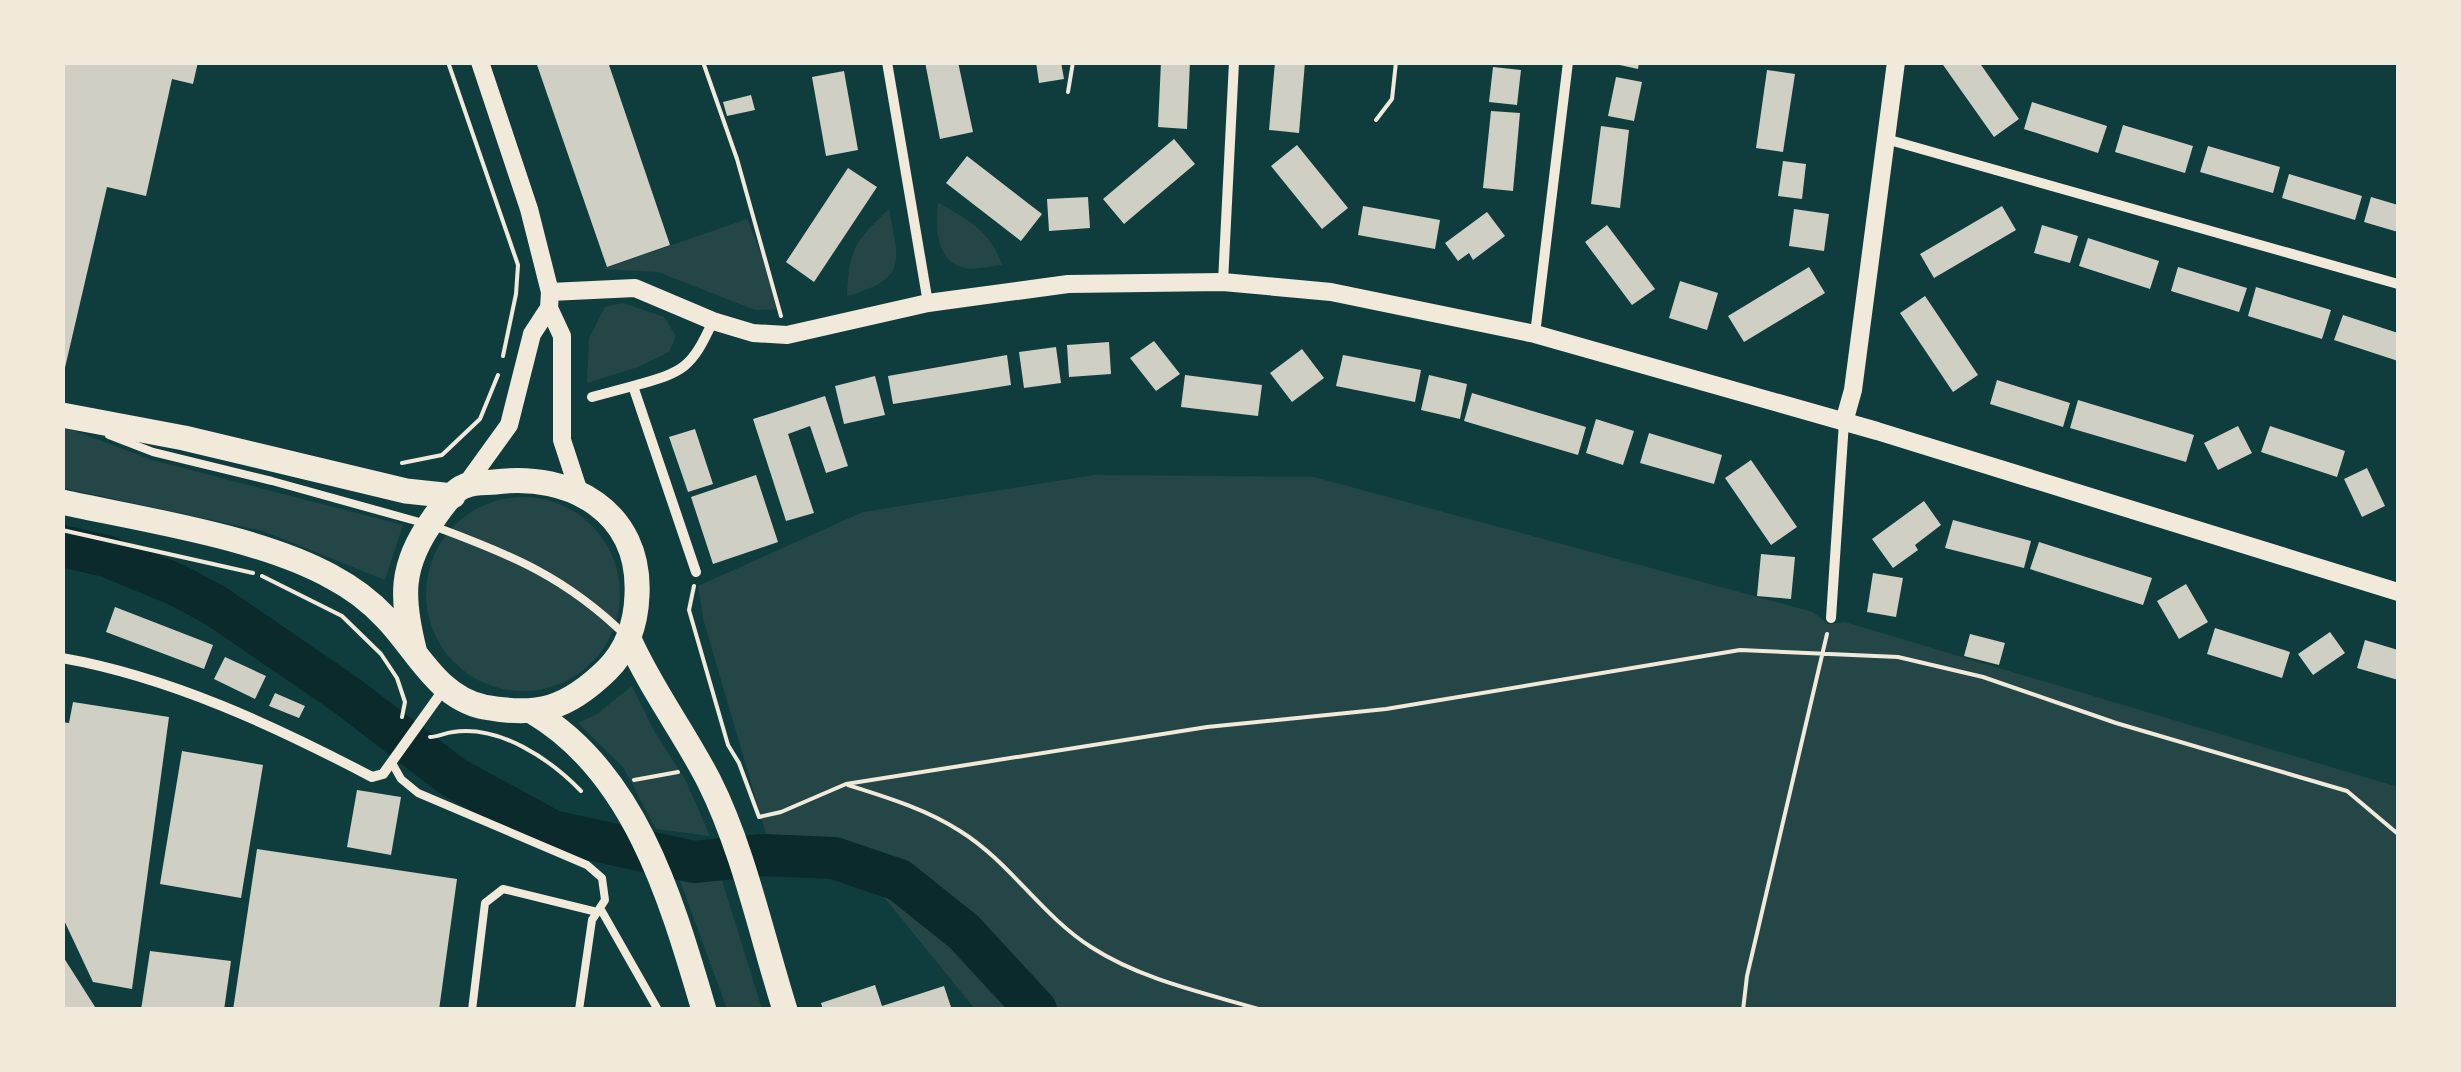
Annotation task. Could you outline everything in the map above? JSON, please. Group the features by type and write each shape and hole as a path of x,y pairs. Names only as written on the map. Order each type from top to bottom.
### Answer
{"highway":[{"path":"62,416 184,438 406,491 459,491 516,479 554,483 579,492 616,522 629,543 638,570 636,617 616,660 589,687 566,702 516,713 473,704 444,688 386,618 358,594 318,571 252,546 62,502"},
{"path":"415,653 404,609 410,559 429,524 459,491"},
{"path":"628,638 648,681 709,780 730,832 785,1010"},
{"path":"533,712 586,754 616,789 678,920 704,1010"}],"street":[{"path":"480,62 529,209 562,336 562,440 579,492"},
{"path":"887,62 928,303"},
{"path":"1223,282 1234,62"},
{"path":"1534,334 1568,62"},
{"path":"1831,618 1844,422 1853,390 1896,62"},
{"path":"1886,139 2398,284"},
{"path":"550,300 635,288 713,321 753,333 787,335 928,303 1068,284 1223,282 1331,292 1534,334 1844,422 2398,592"},
{"path":"459,491 509,425 532,334 550,300"},
{"path":"592,397 675,374 694,359 713,321"},
{"path":"633,386 696,572"},
{"path":"62,658 178,689 372,776 383,774 444,688"}],"lane":[{"path":"62,416 153,452 429,524 536,567 558,580 628,638"},
{"path":"395,759 401,779 418,793 588,866 602,878 605,900 592,920 579,1010"},
{"path":"472,1010 485,904 503,890 599,910 658,1010"}],"path":[{"path":"448,62 518,265 502,359"},
{"path":"703,62 737,159 787,335"},
{"path":"1068,92 1073,62"},
{"path":"1376,120 1392,99 1396,62"},
{"path":"397,464 442,455 480,420 499,375"},
{"path":"62,530 259,574 342,616 381,654 397,678 405,702 400,716"},
{"path":"696,572 690,610 728,745 759,817 846,784 1207,727 1386,709 1740,650 1898,657 1982,677 2116,724 2347,791 2398,834"},
{"path":"1743,1010 1831,618"},
{"path":"432,739 453,732 478,733 527,748 559,768 582,792"},
{"path":"616,789 632,780 675,774 697,762"},
{"path":"846,784 908,804 962,832 1000,864 1051,918 1092,948 1126,966 1262,1010"}],"shaded area":[{"path":"938,203 977,228 992,244 1002,265 970,269 952,263 939,240"},
{"path":"889,209 895,266 881,283 847,296 856,247"},
{"path":"747,219 780,309 755,310 658,272 603,269"},
{"path":"623,303 664,317 676,336 669,352 638,367 587,383 589,338 605,307"},
{"path":"62,426 152,460 403,525 385,580 263,531 63,488"},
{"path":"1094,475 1314,477 1813,612 1828,624 1845,622 2398,787 2398,1009 975,1009 879,891 858,880 778,875 704,622 698,586 863,512"},
{"path":"523,497 560,505 591,526 612,557 620,594 612,631 591,662 560,683 523,691 486,683 455,662 434,631 426,594 434,557 455,526 486,505"},
{"path":"632,686 654,731 685,779 710,836 656,829 623,767 578,723 597,714"},
{"path":"720,874 762,1009 727,1009 679,878"}],"building":[{"path":"62,62 198,62 193,84 172,79 146,196 107,187 64,372"},
{"path":"536,62 608,62 670,245 607,267"},
{"path":"925,62 958,62 973,132 940,139"},
{"path":"1036,62 1061,62 1064,79 1039,83"},
{"path":"1161,62 1190,62 1187,129 1158,127"},
{"path":"1275,62 1305,62 1299,133 1269,130"},
{"path":"1606,62 1639,62 1638,69"},
{"path":"1941,62 1979,62 2019,119 1994,137"},
{"path":"1493,67 1521,70 1517,105 1489,102"},
{"path":"1767,70 1795,74 1783,152 1756,148"},
{"path":"844,71 858,150 826,156 812,77"},
{"path":"1616,77 1642,82 1634,121 1608,116"},
{"path":"751,95 755,110 727,116 723,102"},
{"path":"2032,102 2107,126 2098,153 2024,129"},
{"path":"1491,111 1520,113 1513,191 1483,188"},
{"path":"2123,125 2193,146 2185,173 2115,152"},
{"path":"1601,126 1629,130 1620,208 1591,204"},
{"path":"1174,139 1195,164 1124,224 1103,199"},
{"path":"1297,145 1348,208 1322,229 1271,166"},
{"path":"2208,146 2280,167 2273,193 2200,172"},
{"path":"967,156 1042,214 1021,241 946,183"},
{"path":"1783,161 1806,164 1802,199 1778,196"},
{"path":"848,168 877,187 814,282 786,262"},
{"path":"2289,174 2362,196 2355,220 2282,198"},
{"path":"1088,197 1090,228 1049,231 1047,199"},
{"path":"2371,197 2398,205 2398,232 2364,222"},
{"path":"1363,206 1440,220 1435,249 1358,235"},
{"path":"2002,206 2016,230 1934,278 1920,254"},
{"path":"1794,209 1829,214 1824,251 1789,246"},
{"path":"1487,212 1505,236 1473,260 1469,253 1458,261 1445,243"},
{"path":"1607,225 1655,289 1632,305 1585,242"},
{"path":"2042,225 2078,236 2070,263 2034,253"},
{"path":"2088,238 2159,261 2150,289 2079,266"},
{"path":"1809,267 1825,293 1744,342 1728,316"},
{"path":"2178,267 2247,288 2239,312 2171,291"},
{"path":"1680,281 1718,293 1707,330 1669,318"},
{"path":"2256,287 2331,310 2322,339 2248,316"},
{"path":"1925,296 1978,375 1953,392 1900,313"},
{"path":"2343,315 2398,333 2398,361 2334,340"},
{"path":"1154,341 1180,374 1156,391 1130,358"},
{"path":"1109,342 1111,374 1069,377 1067,345"},
{"path":"1056,347 1061,383 1024,388 1019,352"},
{"path":"1302,349 1324,378 1292,402 1270,373"},
{"path":"1007,355 1011,385 893,404 888,376"},
{"path":"1343,355 1421,370 1415,402 1336,386"},
{"path":"1185,375 1262,385 1258,416 1181,407"},
{"path":"1429,375 1467,384 1460,419 1421,410"},
{"path":"875,376 885,415 844,424 835,386"},
{"path":"1997,380 2070,403 2063,427 1990,404"},
{"path":"1472,393 1586,427 1578,455 1464,421"},
{"path":"825,396 848,466 826,473 810,426 788,434 814,513 786,521 753,419"},
{"path":"2078,400 2194,435 2186,462 2070,428"},
{"path":"1596,419 1634,431 1623,465 1586,453"},
{"path":"2238,426 2252,453 2218,470 2204,443"},
{"path":"2270,426 2345,451 2337,477 2261,452"},
{"path":"695,429 713,484 688,492 669,437"},
{"path":"1649,433 1722,455 1714,484 1640,463"},
{"path":"1751,460 1797,527 1771,545 1725,478"},
{"path":"2367,468 2385,506 2362,517 2344,479"},
{"path":"756,475 778,542 713,564 691,497"},
{"path":"1924,501 1941,525 1915,545 1918,550 1893,568 1872,539"},
{"path":"1953,520 2031,541 2024,568 1945,548"},
{"path":"2039,542 2152,578 2143,605 2030,569"},
{"path":"1761,554 1795,557 1791,599 1757,596"},
{"path":"1873,573 1903,578 1896,617 1867,612"},
{"path":"2186,584 2208,622 2179,639 2157,601"},
{"path":"115,607 213,645 204,669 106,632"},
{"path":"2215,628 2290,652 2282,678 2207,654"},
{"path":"2330,632 2345,653 2313,675 2298,654"},
{"path":"1970,634 2005,643 1999,665 1964,656"},
{"path":"2365,640 2398,650 2398,680 2357,668"},
{"path":"225,657 266,676 255,699 214,679"},
{"path":"275,693 305,706 299,718 269,706"},
{"path":"73,702 169,717 132,989 93,982 62,916 62,722 69,723"},
{"path":"182,751 263,765 241,898 160,884"},
{"path":"357,790 401,797 391,855 347,847"},
{"path":"257,849 457,879 439,1010 233,1010"},
{"path":"150,951 231,961 224,1010 141,1010"},
{"path":"62,955 97,1010 62,1010"},
{"path":"875,985 882,1006 944,986 952,1010 823,1010 821,1003"}],"waterway":[{"path":"62,546 106,556 216,606 346,695 453,777 552,831 694,862 763,855 834,858 899,880 964,932 1036,1010"}]}
